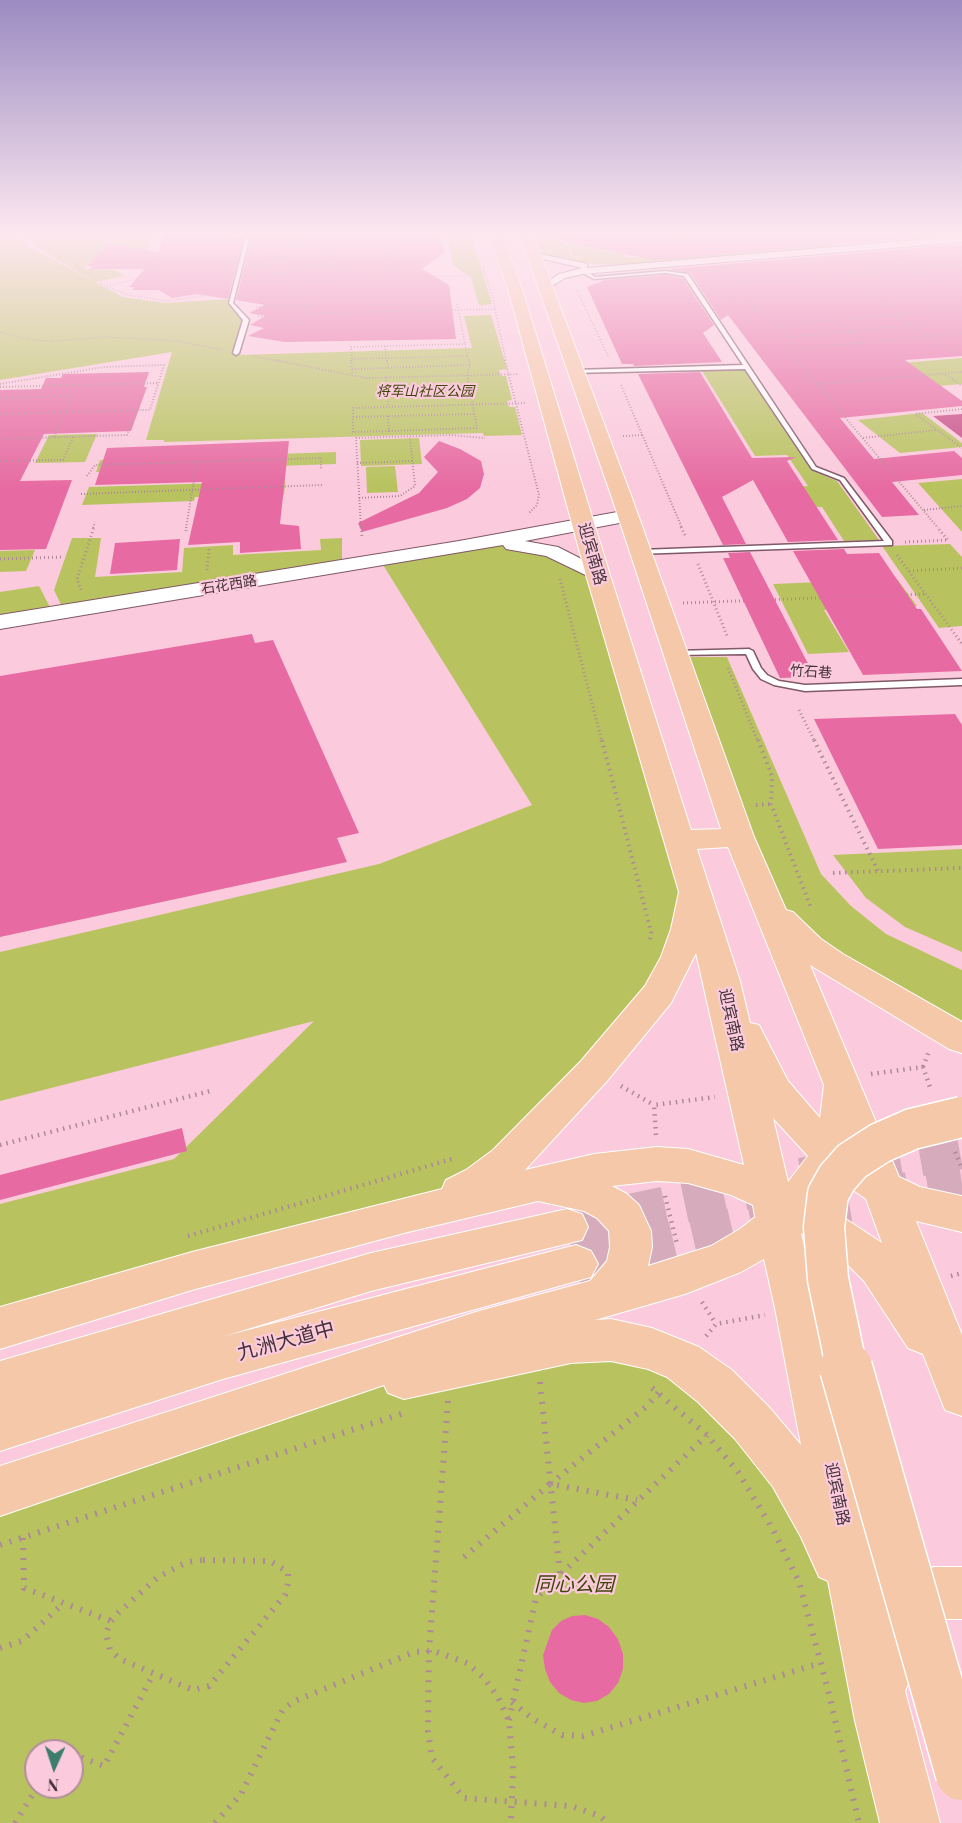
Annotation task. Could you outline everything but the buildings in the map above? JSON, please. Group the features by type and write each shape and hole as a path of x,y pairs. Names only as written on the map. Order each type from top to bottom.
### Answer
{"main road":[{"name":"迎宾南路","path":"523,317 598,575 790,1212 803,1266 797,1308 883,1721 910,1823"},
{"path":"555,317 628,516 740,837 840,1078 840,1115 860,1167 962,1394"},
{"path":"459,547 537,522 576,497"},
{"path":"459,547 628,516"},
{"path":"459,547 506,543 551,551 598,575"},
{"name":"石花西路","path":"0,622 459,547"},
{"path":"679,841 740,837"},
{"path":"408,1214 449,1199 480,1182 507,1162 594,1071 658,994 678,957 688,929 695,892"},
{"path":"772,910 791,931 831,963 962,1039"},
{"path":"722,981 774,1091 794,1117 860,1167 914,1203 945,1212 962,1214"},
{"path":"0,1383 371,1272 583,1262 685,1275 726,1259 755,1242 790,1212 860,1167 886,1140 909,1124 939,1111 962,1105"},
{"path":"962,1117 931,1123 894,1136 852,1161 837,1178 828,1194 824,1227 828,1279 842,1353 962,1774"},
{"path":"0,1328 192,1271 408,1214 594,1171 657,1164 688,1166 715,1172 861,1250 879,1268 922,1331 962,1403"},
{"path":"532,1185 593,1195 612,1206 624,1218 630,1231 632,1247 622,1275 583,1262"},
{"path":"0,1491 479,1332 583,1262"},
{"name":"九洲大道中","path":"0,1428 223,1358 583,1262"},
{"path":"193,1428 438,1369 571,1342 612,1340 652,1349 683,1362 715,1386 752,1423 790,1470 819,1519 864,1622"},
{"path":"883,1721 883,1655 892,1627 909,1603 934,1593 962,1593"}],"lane":[{"path":"237,353 246,320 243,317"},
{"path":"714,317 814,468 842,479 889,543"},
{"path":"575,372 747,367"},
{"path":"640,552 889,543"},
{"path":"675,653 733,651"},
{"name":"竹石巷","path":"733,651 749,651 757,669 764,677 777,683 799,687 862,687 962,682"}],"path":[{"path":"266,317 304,323"},
{"path":"459,317 470,365 466,375 472,405 477,429 353,432 353,408 388,407 472,405 516,404 548,403"},
{"path":"497,317 508,374 539,495 537,505 527,515"},
{"path":"768,317 779,325 798,349"},
{"path":"779,325 861,317"},
{"path":"897,317 962,356"},
{"path":"832,320 866,342"},
{"path":"788,337 911,326"},
{"path":"0,332 41,341 105,336 177,341 352,375 386,377 540,373"},
{"path":"889,543 948,540 788,350 962,333"},
{"path":"352,375 351,347 465,344"},
{"path":"385,346 388,368"},
{"path":"351,359 467,356"},
{"path":"0,386 104,367 164,365 150,410 0,414"},
{"path":"352,369 470,365"},
{"path":"817,384 962,372"},
{"path":"944,373 962,386"},
{"path":"386,377 388,407"},
{"path":"0,386 158,383"},
{"path":"0,398 74,396 54,437"},
{"path":"962,409 915,414 962,448"},
{"path":"0,439 127,435 136,410"},
{"path":"353,417 474,414"},
{"path":"388,416 389,431"},
{"path":"862,438 937,430"},
{"path":"362,537 356,438 452,435 485,438"},
{"path":"616,436 643,435"},
{"path":"0,461 63,460 73,437"},
{"path":"359,498 400,496 415,486 410,437"},
{"path":"87,476 95,465 321,458 321,468"},
{"path":"357,463 412,461"},
{"path":"186,531 197,462"},
{"path":"81,494 322,485"},
{"path":"923,511 962,506"},
{"path":"83,596 77,579 95,522"},
{"path":"889,543 962,644"},
{"path":"207,576 209,548"},
{"path":"0,559 61,557"},
{"path":"909,571 962,568"},
{"path":"558,570 651,932 650,948"},
{"path":"658,604 926,594"},
{"path":"733,651 725,662 772,776 771,804 814,915"},
{"path":"799,710 878,871"},
{"path":"754,805 771,804"},
{"path":"833,873 962,868"},
{"path":"0,1146 214,1090"},
{"path":"181,1238 463,1156"},
{"path":"539,1372 560,1575"},
{"path":"649,1387 667,1398 707,1434 738,1472 772,1528 799,1582 859,1823"},
{"path":"437,1403 458,1396"},
{"path":"448,1399 429,1652 428,1731 432,1758 464,1798 571,1806 600,1816 608,1823"},
{"path":"0,1545 414,1410"},
{"path":"508,1721 536,1598 707,1434"},
{"path":"550,1484 638,1500"},
{"path":"464,1557 550,1484"},
{"path":"22,1538 24,1588 111,1621"},
{"path":"203,1560 270,1562 288,1572 285,1596 208,1686 201,1690 194,1690 154,1673 120,1659 110,1650 106,1633 111,1621 158,1577 187,1562 203,1560"},
{"path":"0,1648 22,1641 64,1603"},
{"path":"215,1823 241,1794 275,1722 284,1709 296,1701 414,1652 451,1655 468,1663 484,1678 498,1697 508,1721 513,1768 511,1823"},
{"path":"512,1702 532,1719 562,1735 583,1736 821,1663"},
{"path":"84,1758 104,1766 154,1673"},
{"path":"15,1823 30,1799"}],"green space":[{"name":"将军山社区公园","path":"0,317 243,317 246,320 237,355 472,348 464,317 492,317 507,369 499,370 501,376 506,376 512,400 507,401 509,407 515,407 522,435 484,436 483,433 164,442 164,440 146,440 172,352 0,380"},
{"path":"962,358 962,384 838,395 816,370"},
{"path":"744,369 811,470 837,481 879,540 844,541 822,507 787,508 775,488 808,486 787,455 755,456 702,371"},
{"path":"922,413 962,443 962,447 900,453 858,420"},
{"path":"97,434 85,462 35,463 49,435"},
{"path":"419,438 422,464 361,466 360,440"},
{"path":"336,452 336,464 96,472 100,460"},
{"path":"395,466 398,492 367,493 366,467"},
{"path":"962,479 962,532 918,483"},
{"path":"285,481 284,495 195,497 194,501 82,505 89,487"},
{"path":"72,538 101,538 95,577 182,572 184,548 233,545 233,555 321,550 320,539 342,538 342,564 63,609 54,590"},
{"path":"506,544 551,551 596,575 693,892 676,956 477,1181 0,1327 0,1204 174,1159 314,1021 0,1101 0,952 379,864 532,805 380,560"},
{"path":"950,544 962,557 962,626 939,628 882,546"},
{"path":"35,550 26,571 0,572 0,551"},
{"path":"897,579 917,606 824,610 849,652 808,654 773,584"},
{"path":"39,586 52,611 0,620 0,592"},
{"path":"684,657 727,657 821,874 851,906 886,934 962,970 962,1027 861,973 780,908"},
{"path":"962,849 962,952 905,927 866,898 833,855"},
{"name":"同心公园","path":"652,1350 818,1519 908,1823 0,1823 0,1492 439,1370"}],"shaded area":[{"path":"962,414 962,438 933,416"}],"tunnel":[{"path":"567,1227 825,1173 962,1149"},
{"path":"576,1264 835,1204 962,1183"}]}
